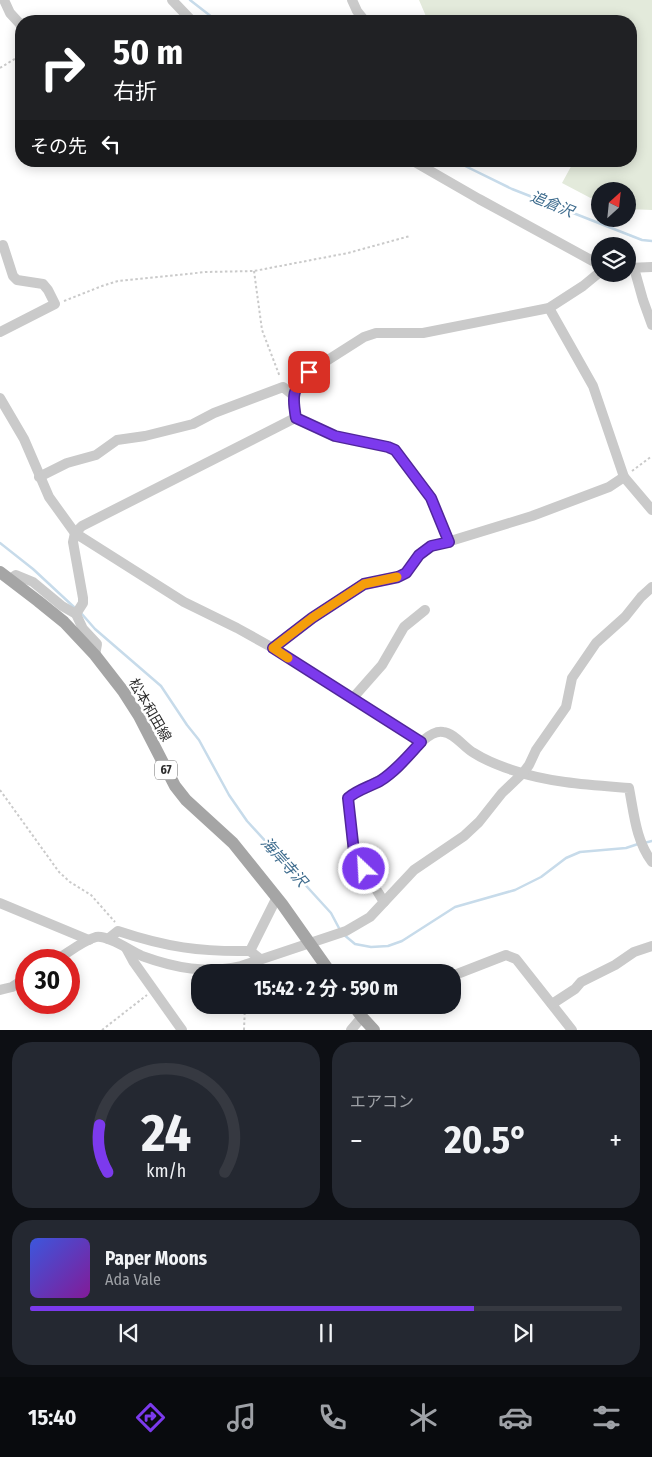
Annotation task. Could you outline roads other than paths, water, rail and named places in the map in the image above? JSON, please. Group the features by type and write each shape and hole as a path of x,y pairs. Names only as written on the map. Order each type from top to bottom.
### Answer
{"main road":[{"name":"松本和田線","path":"5,576 64,622 95,655 124,691 175,786 186,800 233,843 277,897 324,964"},
{"path":"360,1014 374,1030"}],"street":[{"path":"4,0 10,13 15,18"},
{"path":"172,0 186,15"},
{"path":"352,0 360,15"},
{"path":"423,167 591,260"},
{"path":"0,332 55,304 43,284 17,280 13,276 3,245"},
{"path":"636,268 652,267"},
{"path":"296,418 293,395 299,382 309,372 364,337 376,333 423,333 549,308 591,279"},
{"path":"636,282 652,325"},
{"path":"549,308 593,386 624,477 652,510"},
{"path":"40,477 67,463 96,455 117,440 145,436 194,424 214,413 283,386 293,395"},
{"path":"0,398 24,439 49,497 75,533 184,602 273,648 421,742"},
{"path":"76,614 83,603 83,598 73,542 75,533 82,526 296,418"},
{"path":"296,418 335,436 395,450 431,498 449,542"},
{"path":"273,648 312,618 364,584 398,577 406,573 419,555 431,546 532,516 609,487 624,477"},
{"path":"5,576 16,575 26,578 76,614 83,629 97,644 95,655"},
{"path":"74,949 98,937 108,939 166,964 202,971 225,970 346,931 370,917 414,870 464,836 479,822 502,794 524,773 536,750 566,707 572,678 596,643 625,618 641,597 652,588"},
{"path":"352,699 382,665 404,627 425,610"},
{"path":"384,902 354,852 348,798 396,770 421,742 433,733 443,732 473,753 512,770 570,784 629,788 639,840 643,850 652,862"},
{"path":"250,951 277,897"},
{"path":"0,903 89,940"},
{"path":"108,939 118,932 153,943 182,948 212,952 250,951 260,959"},
{"path":"552,1004 581,982 615,965 634,952 652,946"},
{"path":"126,948 133,961 182,1030"},
{"path":"461,972 506,955 516,959 533,983 572,1030"},
{"path":"0,990 15,985"},
{"path":"351,1030 362,1017"}],"waterway":[{"name":"追倉沢","path":"190,0 209,15"},
{"name":"追倉沢","path":"467,167 512,189 642,240 652,241"},
{"name":"海岸寺沢","path":"0,543 33,569 75,608"},
{"name":"海岸寺沢","path":"81,613 95,629 161,686 199,740 229,795 247,821 331,913 340,930"},
{"name":"海岸寺沢","path":"644,843 652,841"},
{"name":"海岸寺沢","path":"343,934 355,944 371,947 388,946 402,941 455,907 515,890 541,877 566,858 580,852 626,848 638,844"}]}
